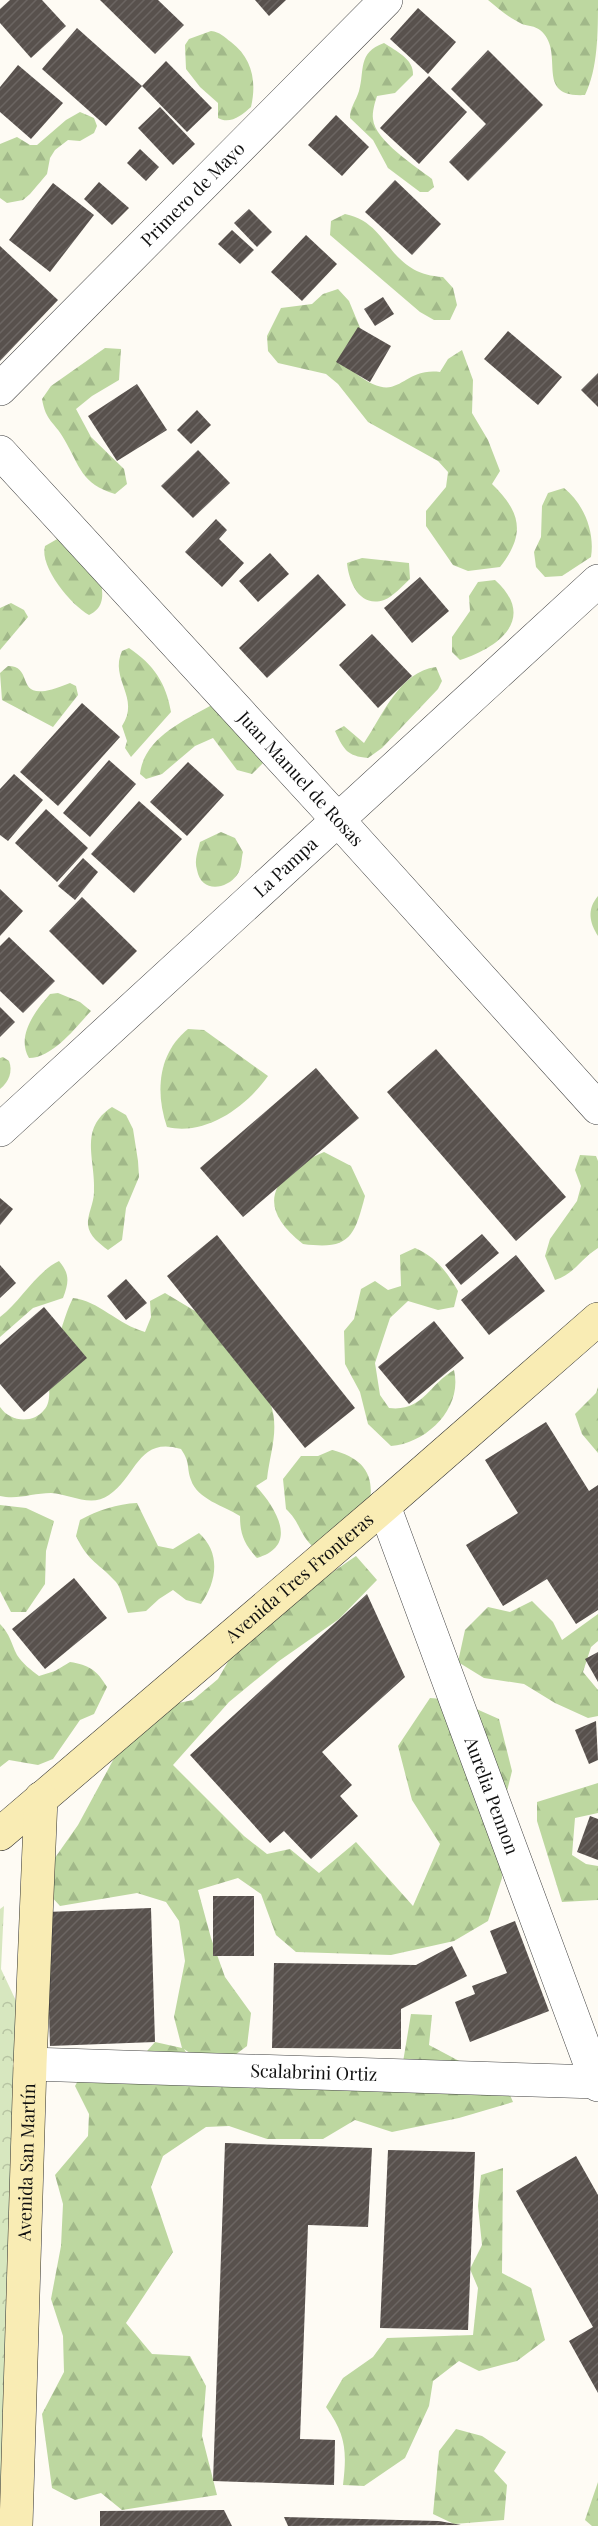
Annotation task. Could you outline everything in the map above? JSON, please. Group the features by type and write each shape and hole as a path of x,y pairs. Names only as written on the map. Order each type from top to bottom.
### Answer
{"main road":[{"name":"Avenida Tres Fronteras","path":"0,1834 384,1506 598,1319"},
{"name":"Avenida San Martín","path":"16,2526 30,2064 41,1798"}],"street":[{"name":"Primero de Mayo","path":"0,389 386,0"},
{"name":"Juan Manuel de Rosas","path":"0,452 338,820 598,1108"},
{"name":"La Pampa","path":"0,1130 598,581"},
{"name":"Aurelia Pennon","path":"384,1506 597,2083"},
{"name":"Scalabrini Ortiz","path":"30,2064 597,2083"}],"green space":[{"path":"488,0 598,0 595,62 585,95 569,94 559,89 555,82 548,39 540,30 517,22"},
{"path":"211,31 222,35 238,48 248,63 253,79 251,107 231,120 218,118 218,103 200,87 186,69 185,45 189,39"},
{"path":"384,43 399,52 411,64 413,75 395,93 377,96 373,110 375,127 407,161 432,179 434,187 428,192 420,192 388,168 373,140 350,118 359,91 366,57 375,47"},
{"path":"80,112 94,118 97,126 94,133 80,141 68,140 55,150 50,158 47,174 23,200 7,203 0,198 0,144 17,137 30,145 37,145 66,120"},
{"path":"345,214 360,219 372,227 410,267 424,274 443,277 453,288 457,305 450,320 434,320 420,312 330,235 331,221"},
{"path":"338,289 349,301 361,330 354,372 369,382 381,387 391,387 415,375 440,372 448,359 462,350 473,380 472,413 488,440 500,471 492,484 509,504 517,524 514,544 500,567 468,571 453,565 426,526 426,511 446,487 448,472 438,461 368,422 338,384 326,374 278,363 268,351 267,336 281,308 312,304 323,294"},
{"path":"105,348 121,349 119,380 92,396 76,409 91,437 124,469 127,484 115,494 95,485 83,473 48,417 42,399 51,386"},
{"path":"564,488 577,502 586,519 591,538 591,557 562,576 545,577 536,567 534,552 541,537 542,506 548,493"},
{"path":"59,538 101,584 101,602 97,610 89,615 66,595 47,564 44,555 45,546"},
{"path":"362,558 409,563 410,579 384,600 376,602 368,600 362,597 353,586 347,563"},
{"path":"495,580 507,594 513,607 513,619 500,639 460,660 452,652 452,637 470,611 469,596 478,582"},
{"path":"11,603 24,610 28,617 0,650 0,608"},
{"path":"129,648 158,676 166,692 171,712 131,757 125,748 127,741 122,726 127,716 128,706 119,671 122,651"},
{"path":"8,666 22,672 31,689 51,690 70,683 76,686 78,695 53,727 2,700 0,673"},
{"path":"436,667 442,681 438,689 382,748 368,758 355,756 347,751 335,731 344,726 364,743 393,696 402,686 412,677"},
{"path":"210,706 218,706 264,762 252,774 237,770 213,738 195,746 162,774 146,779 140,774 143,762 156,741 176,725"},
{"path":"221,832 235,838 243,852 239,873 227,884 214,887 203,883 199,877 196,859 200,842"},
{"path":"598,896 598,936 590,916 594,901"},
{"path":"58,993 80,1002 91,1011 55,1047 38,1057 29,1058 25,1041 29,1024 50,994"},
{"path":"188,1029 204,1030 268,1076 237,1108 224,1116 196,1127 182,1129 167,1127 161,1100 162,1074 170,1050"},
{"path":"3,1057 9,1061 10,1072 6,1083 0,1089 0,1058"},
{"path":"112,1107 126,1115 133,1129 139,1177 126,1208 122,1240 108,1250 93,1236 88,1221 94,1192 92,1135 95,1125"},
{"path":"324,1152 351,1166 365,1196 357,1222 347,1238 331,1245 303,1244 287,1230 278,1216 274,1204 276,1192 282,1180 292,1170"},
{"path":"580,1155 596,1156 598,1161 598,1248 568,1274 555,1280 545,1256 550,1239 577,1201 581,1186 575,1170"},
{"path":"415,1248 440,1266 458,1291 454,1307 438,1310 408,1301 390,1318 375,1363 380,1395 389,1408 400,1408 418,1402 454,1370 455,1384 448,1410 429,1431 417,1438 391,1446 368,1424 360,1392 345,1364 344,1331 354,1319 361,1289 375,1281 388,1290 401,1286 400,1255"},
{"path":"59,1261 67,1278 63,1298 33,1308 0,1337 0,1317 43,1272"},
{"path":"165,1293 205,1317 270,1402 274,1422 272,1450 267,1479 256,1486 277,1516 281,1536 278,1545 257,1558 244,1538 240,1516 205,1497 194,1487 186,1458 181,1449 167,1446 147,1453 118,1487 102,1499 88,1500 51,1493 0,1496 0,1407 10,1416 28,1419 39,1415 47,1406 49,1378 54,1356 73,1298 91,1303 126,1324 145,1332 151,1317 150,1301"},
{"path":"598,1387 598,1453 582,1434 575,1414 596,1393"},
{"path":"332,1450 352,1458 365,1469 371,1485 369,1507 312,1546 286,1509 283,1479 301,1456 318,1456"},
{"path":"137,1503 158,1546 173,1549 199,1533 206,1541 214,1558 214,1567 211,1586 201,1604 186,1600 173,1590 146,1611 128,1613 118,1585 81,1545 76,1536 80,1520 108,1508"},
{"path":"0,1505 26,1508 54,1521 46,1551 45,1584 26,1612 11,1612 0,1591"},
{"path":"356,1556 377,1580 339,1619 279,1661 229,1702 173,1765 244,1836 267,1854 290,1849 319,1873 356,1842 413,1906 440,1844 412,1800 398,1746 430,1698 456,1700 499,1719 512,1771 500,1819 502,1878 488,1921 454,1941 391,1955 296,1952 276,1935 261,1894 238,1878 198,1890 211,1938 225,1977 251,2013 247,2046 215,2070 184,2049 204,2079 403,2062 411,2014 432,2015 429,2045 463,2063 503,2079 513,2102 459,2118 392,2132 355,2120 323,2139 267,2139 229,2126 206,2127 163,2156 151,2187 173,2252 126,2323 152,2354 190,2356 206,2386 202,2436 217,2495 122,2510 101,2493 75,2500 52,2488 42,2414 64,2372 63,2336 51,2299 61,2246 63,2204 55,2175 88,2136 89,2114 75,2086 91,2057 133,2067 155,2042 182,2048 174,2017 185,1961 179,1921 166,1902 137,1893 60,1906 38,1882 78,1825 124,1740 145,1710 193,1700 218,1679 240,1641 272,1614"},
{"path":"532,1601 553,1622 562,1640 598,1614 598,1641 591,1647 583,1672 598,1690 598,1716 588,1718 555,1703 524,1684 484,1678 458,1662 465,1630 488,1607 510,1612"},
{"path":"0,1624 19,1658 39,1676 55,1671 70,1662 92,1669 107,1687 94,1714 80,1720 53,1759 38,1765 9,1760 0,1767"},
{"path":"598,1783 598,1813 575,1818 572,1855 586,1864 598,1866 598,1900 562,1902 537,1821 537,1802"},
{"path":"4,1906 1,1969 18,2005 0,2526 0,1909"},
{"path":"503,2168 502,2273 531,2288 545,2340 517,2361 479,2371 459,2361 433,2381 429,2406 405,2458 364,2486 343,2485 345,2453 338,2426 326,2407 343,2378 373,2357 387,2338 473,2335 478,2288 470,2269 482,2245 478,2206 481,2175"},
{"path":"456,2429 482,2436 506,2452 494,2471 507,2485 504,2520 454,2524 433,2514 439,2451"},
{"path":"598,2482 598,2526 592,2526 585,2520"}],"building":[{"path":"10,0 42,0 66,26 31,58 0,23 0,9"},
{"path":"100,0 158,0 184,25 155,54"},
{"path":"255,0 286,0 269,16"},
{"path":"418,8 456,42 428,74 390,39"},
{"path":"77,28 142,86 106,126 42,69"},
{"path":"488,50 543,105 468,181 449,162 486,124 451,89"},
{"path":"166,61 212,108 187,132 142,86"},
{"path":"18,65 63,103 31,139 0,112 0,87"},
{"path":"429,76 467,112 419,164 380,128"},
{"path":"160,107 195,144 173,165 138,128"},
{"path":"336,115 369,147 342,176 308,145"},
{"path":"140,149 159,167 146,181 127,163"},
{"path":"395,180 441,224 412,255 365,212"},
{"path":"99,182 129,208 112,225 84,199"},
{"path":"53,183 94,215 50,272 9,240"},
{"path":"249,209 272,232 257,247 234,223"},
{"path":"232,230 254,250 240,264 218,244"},
{"path":"306,235 337,264 302,301 271,272"},
{"path":"0,246 58,300 0,361"},
{"path":"383,297 394,314 375,326 364,309"},
{"path":"358,327 391,346 370,382 336,362"},
{"path":"508,331 562,377 538,405 484,359"},
{"path":"598,373 598,407 581,390"},
{"path":"137,384 167,430 117,461 88,416"},
{"path":"197,410 211,425 191,444 177,430"},
{"path":"198,450 230,483 193,518 161,486"},
{"path":"216,519 227,530 219,539 244,563 222,587 185,552"},
{"path":"270,553 289,574 258,602 239,581"},
{"path":"318,574 346,605 267,678 239,648"},
{"path":"420,577 449,611 412,643 384,608"},
{"path":"372,634 412,676 378,708 339,665"},
{"path":"82,703 120,737 58,806 20,772"},
{"path":"109,760 136,784 90,837 63,813"},
{"path":"188,762 224,795 187,836 150,802"},
{"path":"14,774 43,800 8,841 0,835 0,789"},
{"path":"139,801 182,839 134,893 91,854"},
{"path":"46,809 88,848 57,882 15,843"},
{"path":"83,858 98,872 75,900 58,886"},
{"path":"0,889 23,911 0,936"},
{"path":"82,897 137,951 103,985 49,931"},
{"path":"9,937 55,981 23,1013 0,991 0,946"},
{"path":"0,1007 15,1022 0,1037"},
{"path":"436,1049 566,1197 516,1241 387,1092"},
{"path":"316,1068 359,1118 243,1217 200,1168"},
{"path":"0,1198 13,1209 0,1225"},
{"path":"482,1234 499,1253 461,1285 445,1265"},
{"path":"217,1235 355,1408 305,1448 167,1276"},
{"path":"516,1255 545,1291 489,1335 461,1300"},
{"path":"0,1265 16,1283 0,1298"},
{"path":"126,1279 147,1303 126,1320 107,1296"},
{"path":"44,1307 87,1358 24,1412 0,1384 0,1345"},
{"path":"434,1321 464,1358 409,1404 378,1367"},
{"path":"546,1422 589,1491 598,1485 598,1610 576,1624 547,1579 503,1606 466,1545 518,1513 485,1460"},
{"path":"74,1578 107,1618 45,1669 12,1629"},
{"path":"367,1594 405,1677 322,1752 352,1785 340,1796 358,1816 311,1859 284,1831 270,1843 190,1755"},
{"path":"598,1652 598,1682 585,1659"},
{"path":"596,1721 598,1760 589,1764 575,1730"},
{"path":"590,1816 598,1819 598,1860 577,1852"},
{"path":"213,1896 254,1896 254,1956 213,1956"},
{"path":"151,1908 155,2042 50,2046 46,1912"},
{"path":"515,1921 549,2011 470,2042 455,2002 475,1994 472,1986 507,1973 490,1931"},
{"path":"452,1946 467,1976 401,2009 401,2049 272,2048 274,1963 416,1965"},
{"path":"225,2143 372,2148 368,2227 308,2225 300,2439 335,2440 334,2485 213,2481"},
{"path":"388,2150 475,2152 468,2330 380,2328"},
{"path":"576,2156 598,2195 598,2393 569,2341 593,2327 516,2191"},
{"path":"224,2510 232,2526 100,2526 100,2511"},
{"path":"284,2517 439,2521 461,2525 288,2526"}]}
